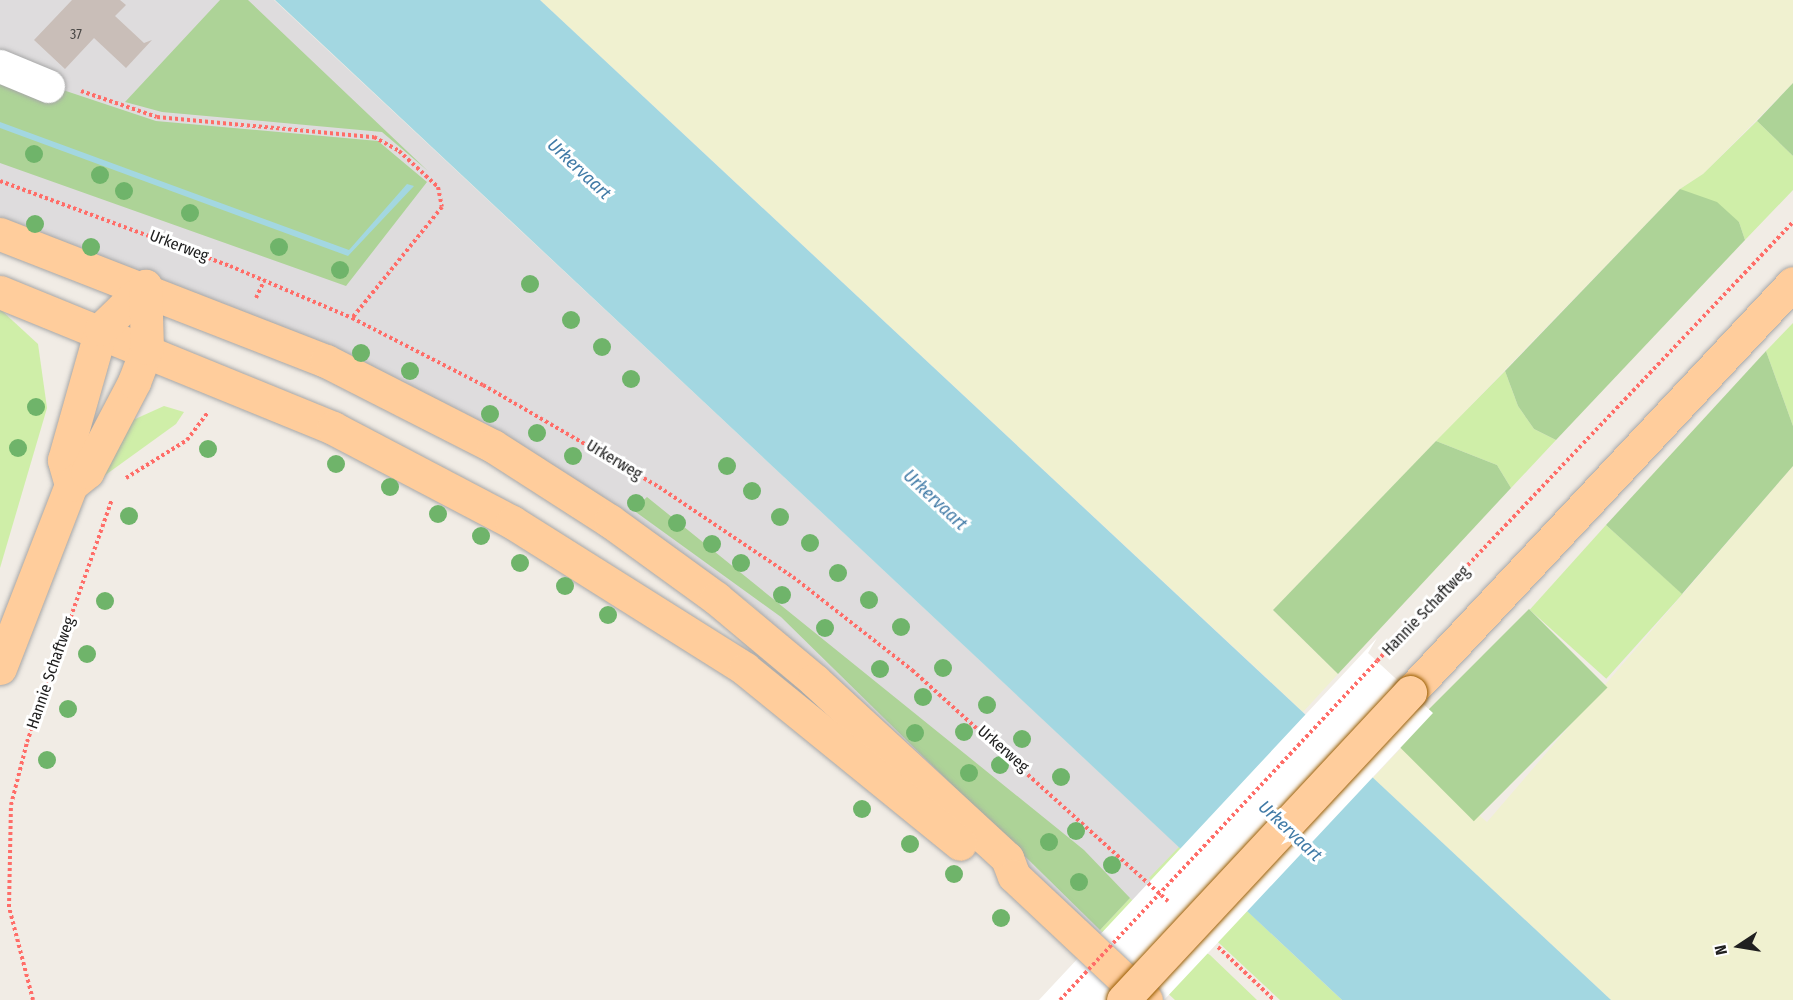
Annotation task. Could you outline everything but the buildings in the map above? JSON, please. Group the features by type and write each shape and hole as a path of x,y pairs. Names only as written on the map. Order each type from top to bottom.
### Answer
{"main road":[{"path":"0,234 253,328 412,402 610,521 799,667 1007,858 1014,876 1146,1000"},
{"path":"1123,1000 1793,283"},
{"path":"71,485 64,460 101,329 145,286"},
{"path":"0,668 71,485 87,472 147,348 145,286"},
{"path":"0,292 101,329 333,428 573,557 745,669 994,873 1014,876"}],"street":[{"path":"0,66 61,87"}],"path":[{"path":"61,87 157,117 374,137 399,151 438,187 442,207 352,318"},
{"name":"Urkerweg","path":"0,181 264,280 352,318 603,453 785,571 1009,752 1144,878"},
{"name":"Hannie Schaftweg","path":"1060,1000 1793,222"},
{"path":"254,304 264,280"},
{"path":"120,484 187,440 210,406"},
{"name":"Hannie Schaftweg","path":"33,1000 8,898 11,806 27,742 114,494"},
{"path":"1269,995 1274,1000"}],"shaded area":[{"path":"0,0 274,0 1203,869 1120,957 751,604 626,515 0,218"}],"green space":[{"path":"220,0 248,0 428,171 382,132 162,112 125,102"},
{"path":"540,0 1793,0 1793,83 1703,174 1680,189 1273,610 1338,674 1303,712"},
{"path":"0,83 45,103 60,89 156,121 378,141 427,182 346,286 0,163"},
{"path":"1793,83 1793,156 1757,121"},
{"path":"1757,121 1793,156 1793,190 1745,240 1739,222 1680,189 1703,174"},
{"path":"1680,189 1717,202 1739,222 1745,240 1556,440 1534,429 1518,406 1505,371"},
{"path":"0,309 38,344 47,408 0,568"},
{"path":"1793,323 1793,426 1766,351"},
{"path":"1766,351 1793,426 1793,466 1682,594 1606,525"},
{"path":"1505,371 1518,406 1534,429 1556,440 1511,488 1497,465 1436,441"},
{"path":"164,406 184,412 176,424 104,476 133,420"},
{"path":"1436,441 1497,465 1511,488 1338,674 1273,610"},
{"path":"1793,466 1793,1000 1611,1000 1373,778 1401,748 1487,822"},
{"path":"647,497 1084,850 1130,898 1100,930 781,617 633,510"},
{"path":"1606,525 1683,594 1606,679 1530,610"},
{"path":"1529,609 1607,687 1474,821 1395,743"},
{"path":"1179,847 1342,1000 1280,1000 1149,878"},
{"path":"1130,898 1153,921 1210,955 1257,1000 1175,1000 1100,930"}],"water":[{"name":"Urkervaart","path":"275,0 540,0 1611,1000 1342,1000"},
{"path":"0,122 349,250 407,184 414,186 348,256 0,128"}],"pier":[{"path":"1377,638 1368,653 1433,713 1164,1000 1039,1000"}]}
